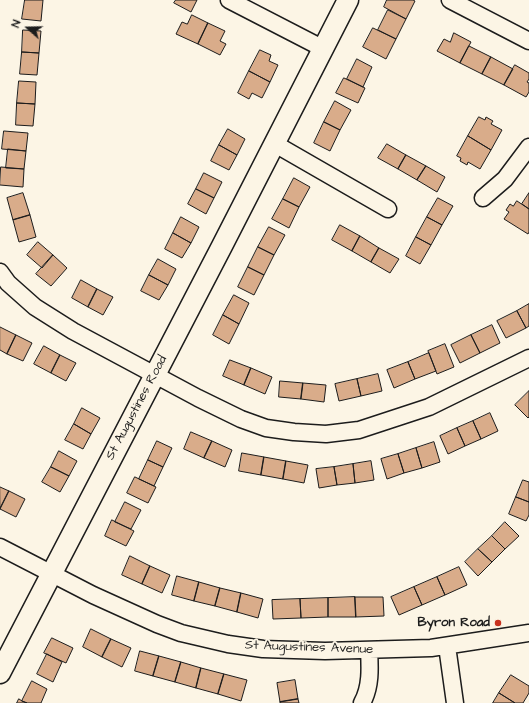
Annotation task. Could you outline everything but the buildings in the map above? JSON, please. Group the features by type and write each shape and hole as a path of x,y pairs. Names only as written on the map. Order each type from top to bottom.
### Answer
{"street":[{"path":"229,0 324,49"},
{"name":"St Augustines Road","path":"0,672 275,144 348,0"},
{"path":"450,0 529,41"},
{"path":"275,144 388,209"},
{"path":"483,198 505,179 529,147"},
{"path":"0,272 8,283 35,307 73,331 241,419 266,428 326,434 360,430 429,407 529,358"},
{"name":"St Augustines Avenue","path":"0,547 116,606 157,624 181,633 228,644 263,649 325,651 431,648 447,646"},
{"path":"455,703 447,646 529,633"},
{"path":"362,703 367,695 369,680 369,650"}],"place":[{"name":"Byron Road","path":"498,623"}]}
